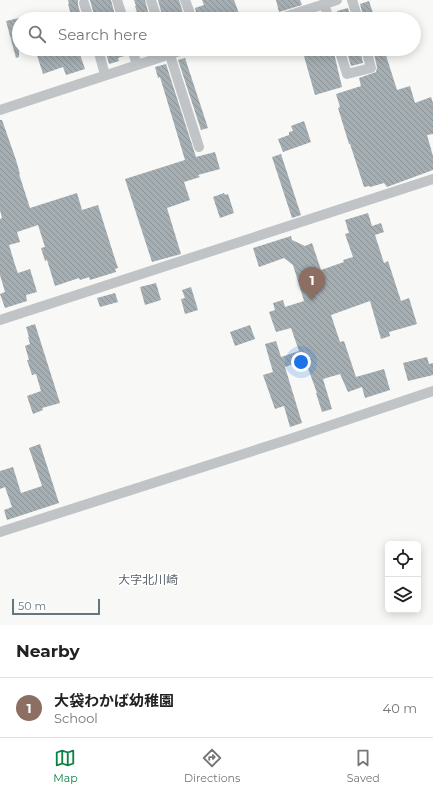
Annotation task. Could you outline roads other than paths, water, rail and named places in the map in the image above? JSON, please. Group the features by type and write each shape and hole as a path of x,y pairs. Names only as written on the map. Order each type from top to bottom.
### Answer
{"street":[{"path":"117,0 121,12"},
{"path":"151,0 155,12"},
{"path":"185,0 189,12"},
{"path":"292,12 308,4 324,4 337,0"},
{"path":"352,0 356,12"},
{"path":"84,2 87,12"},
{"path":"324,4 327,12"},
{"path":"100,56 105,75"},
{"path":"134,56 137,65"},
{"path":"0,110 137,65 159,56"},
{"path":"170,56 199,147"},
{"path":"341,56 347,74 371,68 368,56"},
{"path":"0,320 433,179"},
{"path":"0,532 290,439 433,390"}],"place":[{"name":"大袋わかば幼稚園","path":"312,300"}],"district":[{"name":"大字北川崎","path":"148,579"}]}
